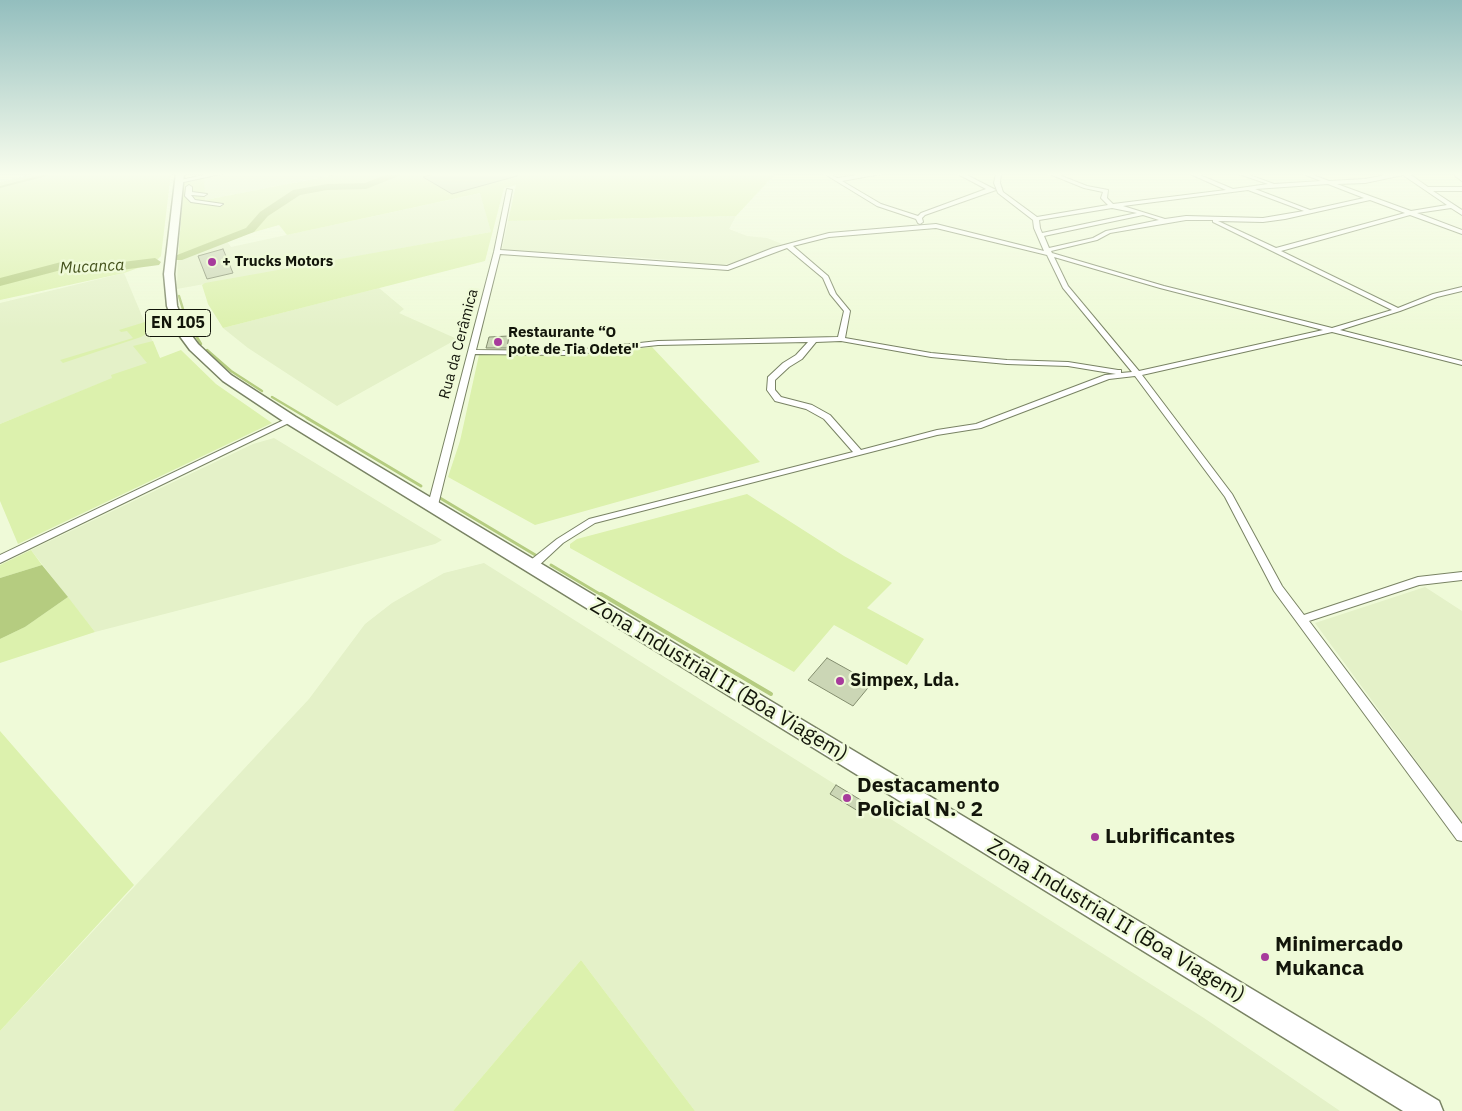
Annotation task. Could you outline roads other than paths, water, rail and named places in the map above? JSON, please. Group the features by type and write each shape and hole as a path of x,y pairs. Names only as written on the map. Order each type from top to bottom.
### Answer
{"main road":[{"name":"EN 105","path":"177,225 169,289 172,306 180,329 199,354 214,368 242,389 291,420"},
{"name":"Zona Industrial II (Boa Viagem)","path":"291,420 1429,1111"}],"street":[{"name":"Rua da Cerâmica","path":"433,505 503,225"},
{"path":"1037,225 1040,235 1065,287 1137,374 1229,496 1278,588 1462,834"},
{"path":"1040,235 1091,225"},
{"path":"1048,252 1095,239 1108,232 1144,225"},
{"path":"1224,225 1398,310"},
{"path":"1276,250 1367,225"},
{"path":"1442,225 1462,232"},
{"path":"497,252 721,269 737,266 789,246 829,235 925,226 949,229 1048,252 1162,287 1462,363"},
{"path":"789,246 826,277 833,294 847,312 841,339"},
{"path":"532,566 560,541 592,521 937,433 978,426 1108,377 1137,374 1332,330 1398,310 1435,295 1462,289"},
{"path":"471,352 567,353 658,343 841,339 931,356 1007,362 1068,364 1137,374"},
{"path":"814,340 799,357 786,365 771,380 771,390 778,399 809,407 827,416 860,453"},
{"path":"0,559 291,420"},
{"path":"0,553 19,550"},
{"path":"1301,620 1418,581 1462,576"}],"waterway":[{"name":"Mucanca","path":"178,257 250,230 255,225"},
{"name":"Mucanca","path":"0,282 65,265 106,268 155,262"},
{"path":"179,296 186,319 201,344"},
{"path":"207,350 231,371 262,391"},
{"path":"272,397 309,419"},
{"path":"307,418 421,486"},
{"path":"440,498 537,556"},
{"path":"551,565 603,596"},
{"path":"601,594 771,694"}],"place":[{"name":"+ Trucks Motors","path":"212,262"},
{"name":"Restaurante “O pote de Tia Odete\"","path":"498,342"},
{"name":"Simpex, Lda.","path":"840,681"},
{"name":"Destacamento Policial N.º 2","path":"847,798"},
{"name":"Lubrificantes","path":"1095,837"},
{"name":"Minimercado Mukanca","path":"1265,957"}]}
